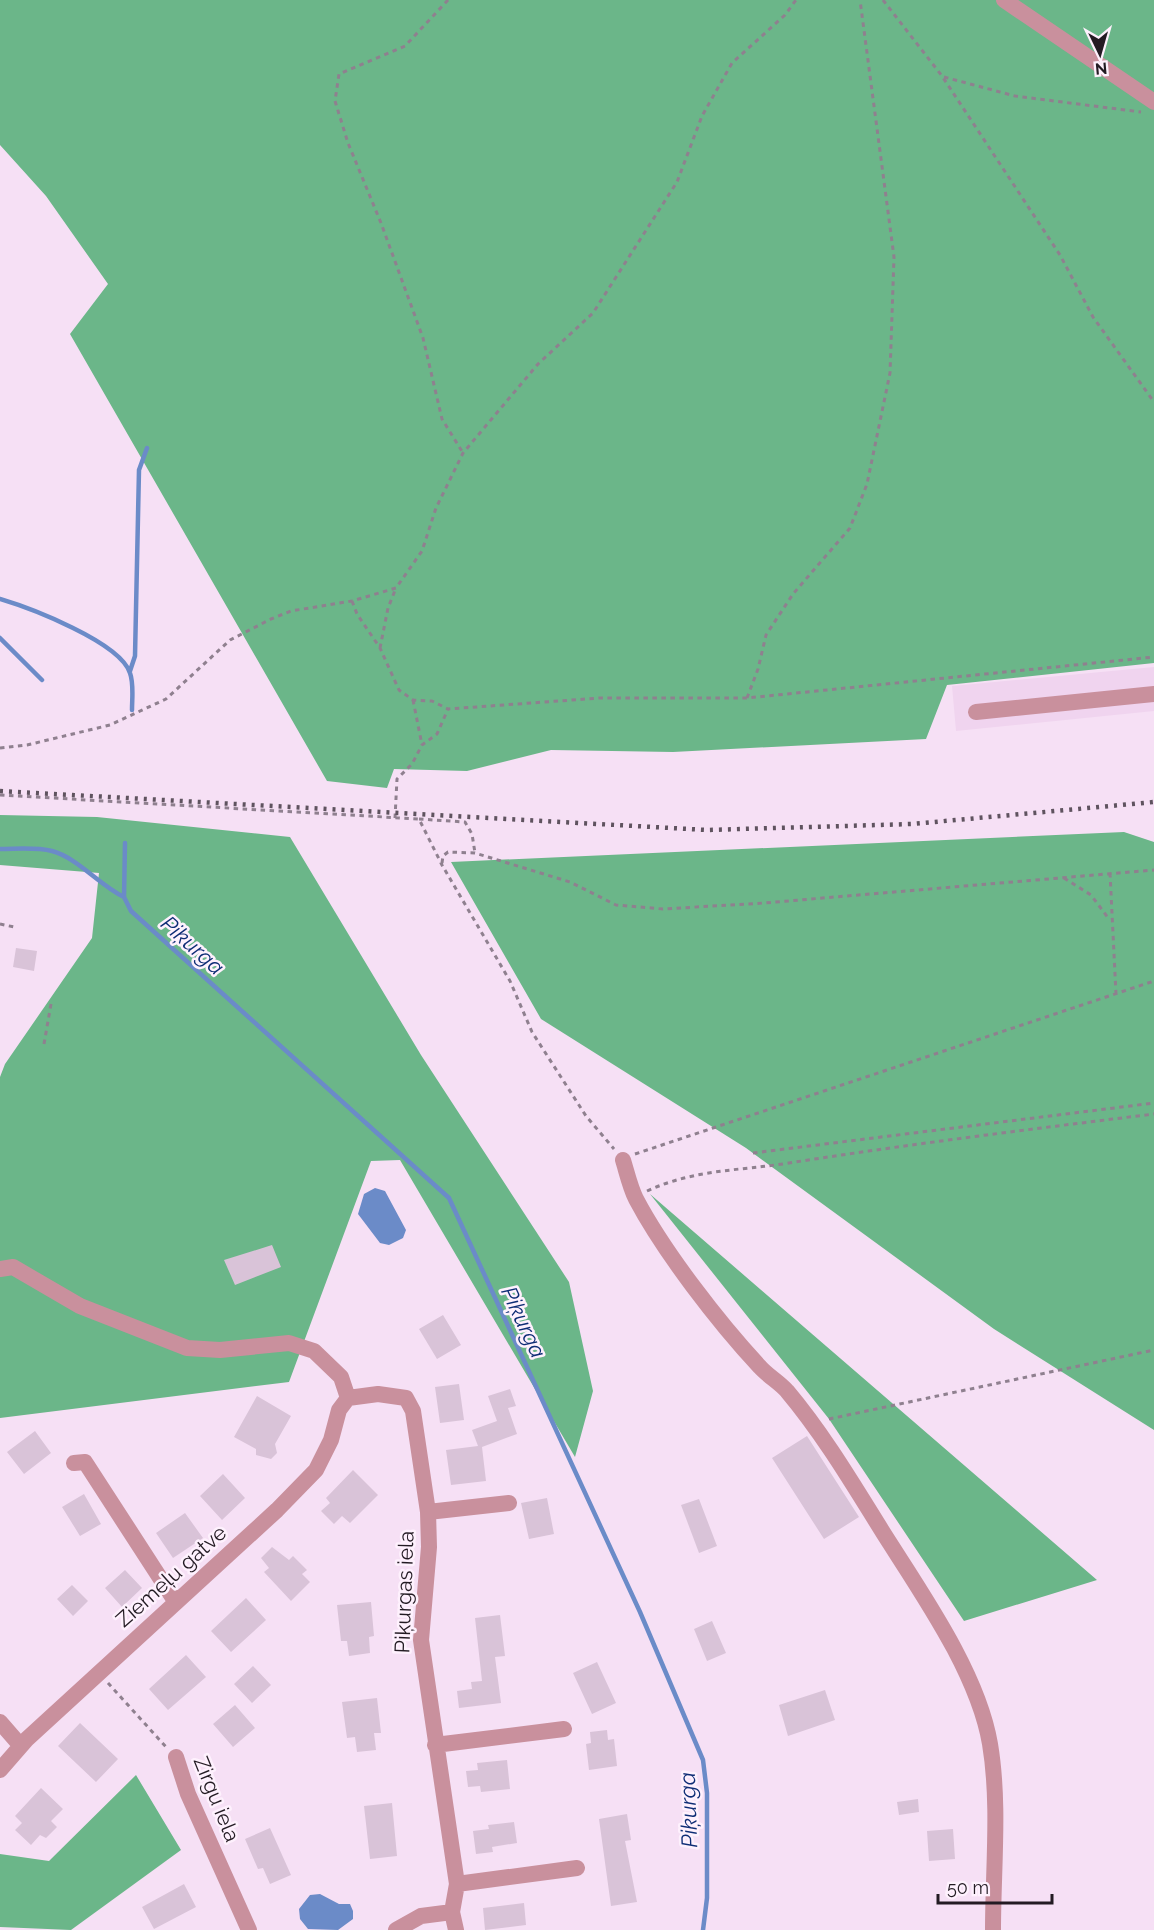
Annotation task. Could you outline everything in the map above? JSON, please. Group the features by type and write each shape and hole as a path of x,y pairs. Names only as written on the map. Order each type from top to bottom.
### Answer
{"street":[{"path":"1004,0 1148,107"},
{"path":"976,712 1154,694"},
{"path":"623,1160 635,1197 682,1270 732,1335 761,1368 786,1390 846,1473 955,1650 979,1705 990,1744 993,1798 993,1930"},
{"path":"0,1269 14,1267 80,1306 188,1348 220,1350 289,1343 314,1351 341,1377 348,1398"},
{"name":"Piķurgas iela","path":"348,1398 378,1394 406,1398 413,1411 428,1512 429,1548 421,1640 457,1884 452,1912 456,1930"},
{"name":"Ziemeļu gatve","path":"0,1770 20,1745 277,1510 316,1470 331,1440 339,1410 348,1398"},
{"path":"74,1463 85,1462 175,1602"},
{"name":"Piķurgas iela","path":"428,1512 509,1503"},
{"path":"0,1722 20,1745"},
{"path":"435,1745 564,1729"},
{"name":"Zirgu iela","path":"176,1757 188,1794 249,1930"},
{"path":"457,1884 577,1868"},
{"path":"396,1930 421,1916 452,1912"}],"path":[{"path":"448,0 405,46 339,74 335,101 348,142 423,338 442,419 463,453"},
{"path":"380,648 388,608 396,588 422,551 436,508 463,453 538,364 593,313 677,182 702,116 732,63 784,15 796,0"},
{"path":"747,698 758,669 766,635 793,594 850,528 867,484 890,373 894,257 860,0"},
{"path":"883,0 942,76 1060,255 1093,317 1154,402"},
{"path":"942,76 1015,96 1148,107"},
{"path":"0,748 27,745 110,725 166,699 230,640 271,619 291,610 352,600 396,588"},
{"path":"352,600 357,614 380,648 399,690 413,700 432,701 448,709 600,698 747,698 1154,657"},
{"path":"413,700 422,745"},
{"path":"395,818 397,779 412,764 422,745 437,734 448,709"},
{"path":"0,795 465,822 472,834 475,853"},
{"path":"419,819 442,865 510,981 532,1032 586,1116 623,1160 653,1146 825,1092 1154,981"},
{"path":"442,865 443,856 448,852 475,853 570,882 616,905 663,909 764,903 1154,870"},
{"path":"1110,873 1110,921 1116,994"},
{"path":"1064,878 1091,895 1110,921"},
{"path":"0,924 15,927"},
{"path":"44,1044 51,1004"},
{"path":"753,1153 1154,1103"},
{"path":"635,1197 700,1173 761,1168 913,1143 1154,1114"},
{"path":"829,1419 1154,1350"},
{"name":"Zirgu iela","path":"98,1673 176,1757"}],"shaded area":[{"path":"1154,667 1154,711 956,731 952,686"}],"green space":[{"path":"0,0 1154,0 1154,663 947,685 926,739 673,752 551,750 467,771 394,769 387,788 327,781 70,334 108,284 46,196 0,145"},
{"path":"0,815 97,817 290,837 421,1055 569,1282 593,1391 575,1457 400,1160 371,1161 289,1382 0,1418 0,1077 5,1064 92,938 99,873 0,865"},
{"path":"1124,832 1154,842 1154,1430 994,1329 746,1148 541,1019 451,862"},
{"path":"650,1194 1097,1580 964,1621 829,1419"},
{"path":"136,1775 181,1850 71,1930 0,1927 0,1854 49,1861"}],"water":[{"path":"375,1188 385,1191 406,1230 403,1238 389,1245 380,1243 358,1214 364,1194"},
{"path":"320,1894 339,1904 350,1904 353,1919 338,1930 308,1929 300,1919 299,1909 310,1895"}],"building":[{"path":"16,948 37,951 34,971 13,967"},
{"path":"272,1245 281,1267 235,1285 224,1260"},
{"path":"443,1315 461,1345 437,1359 419,1329"},
{"path":"459,1384 464,1420 440,1423 435,1387"},
{"path":"510,1389 516,1406 508,1408 517,1434 482,1447 486,1481 451,1485 446,1450 478,1446 472,1430 497,1421 488,1396"},
{"path":"257,1396 291,1416 275,1444 277,1453 271,1459 256,1455 256,1449 234,1437"},
{"path":"35,1431 51,1453 24,1474 7,1452"},
{"path":"807,1436 859,1517 824,1539 772,1458"},
{"path":"353,1470 378,1495 350,1523 342,1516 334,1524 321,1511 330,1503 326,1498"},
{"path":"223,1474 245,1498 222,1520 200,1496"},
{"path":"84,1494 101,1524 80,1536 62,1507"},
{"path":"547,1498 554,1534 529,1539 521,1503"},
{"path":"699,1499 717,1546 699,1553 681,1505"},
{"path":"185,1513 203,1538 173,1558 156,1533"},
{"path":"272,1547 289,1560 293,1556 307,1570 302,1574 310,1582 291,1601 264,1572 269,1568 261,1558"},
{"path":"125,1570 142,1588 122,1607 105,1588"},
{"path":"72,1585 88,1601 73,1616 57,1599"},
{"path":"246,1598 266,1620 231,1652 211,1631"},
{"path":"371,1602 374,1636 369,1637 370,1653 349,1656 347,1641 341,1641 337,1605"},
{"path":"500,1615 505,1656 495,1657 501,1703 459,1708 457,1691 472,1689 471,1682 482,1681 475,1618"},
{"path":"712,1621 726,1653 707,1661 694,1629"},
{"path":"186,1655 206,1677 168,1710 149,1689"},
{"path":"597,1662 616,1703 592,1714 573,1673"},
{"path":"253,1666 271,1685 252,1703 234,1684"},
{"path":"825,1690 835,1720 788,1736 779,1705"},
{"path":"377,1698 381,1733 374,1733 376,1750 357,1752 355,1737 347,1738 342,1702"},
{"path":"235,1705 255,1728 233,1747 213,1724"},
{"path":"80,1723 118,1759 96,1782 58,1746"},
{"path":"607,1730 608,1740 614,1739 617,1766 589,1770 586,1744 591,1743 590,1732"},
{"path":"507,1760 510,1789 481,1792 480,1786 468,1787 466,1771 478,1770 477,1763"},
{"path":"41,1788 63,1809 51,1821 57,1827 46,1838 40,1835 31,1845 15,1830 22,1823 15,1816"},
{"path":"918,1799 919,1812 899,1815 897,1802"},
{"path":"392,1803 397,1856 370,1859 364,1806"},
{"path":"627,1814 631,1840 625,1841 637,1902 611,1906 599,1819"},
{"path":"514,1822 517,1843 492,1847 493,1852 476,1854 473,1831 489,1829 488,1825"},
{"path":"270,1828 291,1875 270,1884 263,1868 258,1869 245,1839"},
{"path":"953,1829 955,1859 929,1861 927,1831"},
{"path":"184,1884 196,1907 154,1929 142,1907"},
{"path":"524,1903 526,1925 485,1930 483,1908"}],"waterway":[{"path":"130,671 135,656 139,470 147,448"},
{"name":"Piķurga","path":"0,599 52,618 92,638 110,650 123,661 130,673 132,710"},
{"path":"0,638 42,680"},
{"name":"Piķurga","path":"125,843 124,897 131,911 449,1198 640,1612 703,1760 707,1793 707,1898 703,1930"},
{"path":"0,849 40,849 62,854 124,897"}],"railway":[{"path":"0,791 707,830 912,824 1154,802"}]}
